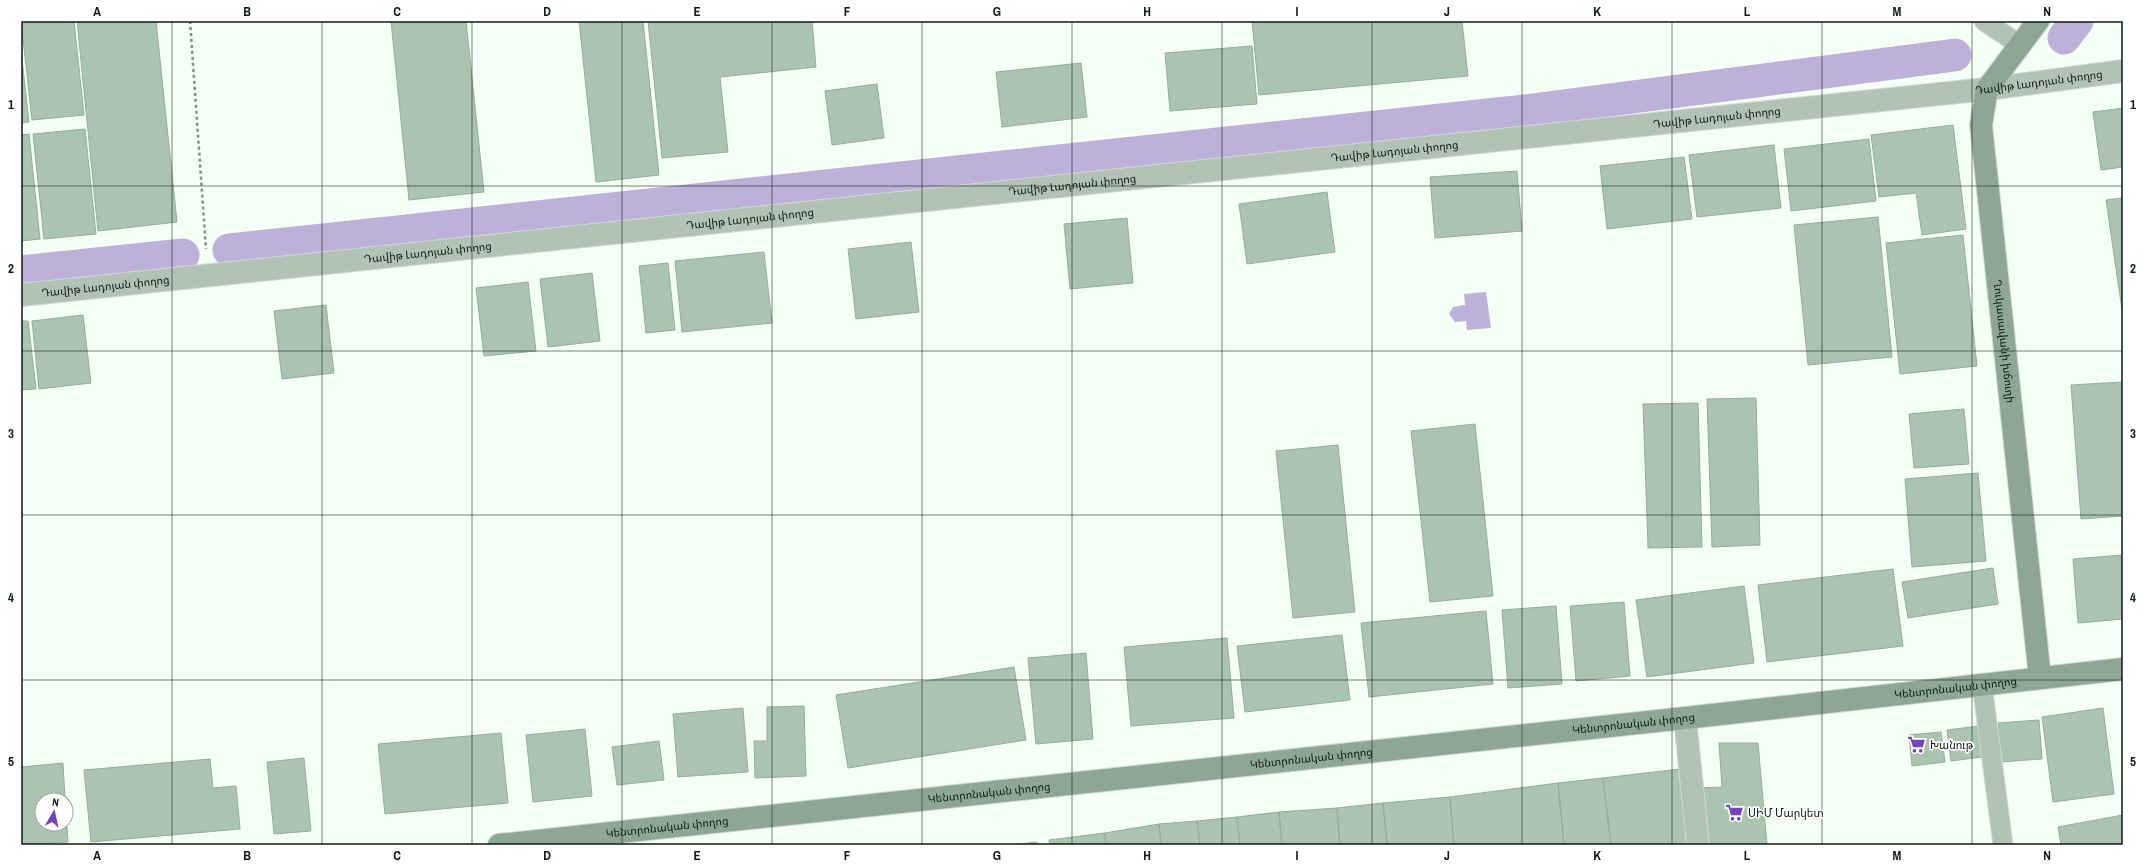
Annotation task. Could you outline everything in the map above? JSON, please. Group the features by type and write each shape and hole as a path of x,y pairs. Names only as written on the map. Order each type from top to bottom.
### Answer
{"main road":[{"name":"Ղուկասավանի խճուղի","path":"2038,21 1987,89 1981,125 2040,678"},
{"name":"Կենտրոնական փողոց","path":"499,845 1684,718 2123,669"}],"street":[{"name":"Դավիթ Լադոյան փողոց","path":"21,296 1987,89 2123,71"},
{"path":"1684,718 1698,845"}],"lane":[{"path":"1984,21 2020,45"},
{"path":"1982,684 2003,845"}],"path":[{"path":"190,21 208,277"}],"shaded area":[{"path":"1486,292 1491,328 1467,330 1466,321 1455,322 1449,314 1453,307 1465,305 1464,294"}],"building":[{"path":"21,21 74,21 84,115 32,120"},
{"path":"77,21 156,21 177,222 98,231"},
{"path":"391,21 466,21 484,192 409,200"},
{"path":"579,21 643,21 659,175 596,182"},
{"path":"648,21 812,21 816,67 720,77 728,152 662,158"},
{"path":"1252,21 1462,21 1468,76 1259,95"},
{"path":"1252,46 1257,104 1170,111 1165,53"},
{"path":"21,50 29,122 21,123"},
{"path":"1081,63 1087,117 1002,127 996,72"},
{"path":"877,84 884,138 832,145 825,91"},
{"path":"2123,108 2123,167 2101,170 2093,112"},
{"path":"1953,125 1966,229 1922,235 1916,193 1879,197 1871,135"},
{"path":"85,129 96,234 44,239 33,134"},
{"path":"29,134 40,239 21,241 21,135"},
{"path":"1869,139 1876,201 1791,211 1784,149"},
{"path":"1774,145 1781,208 1697,217 1689,155"},
{"path":"1684,157 1692,219 1607,229 1600,166"},
{"path":"1517,171 1522,231 1435,238 1430,177"},
{"path":"1327,192 1335,252 1247,264 1239,204"},
{"path":"2123,198 2123,309 2122,310 2106,200"},
{"path":"1878,217 1892,357 1808,365 1794,225"},
{"path":"1127,218 1133,283 1070,289 1064,224"},
{"path":"1963,235 1977,366 1900,374 1886,243"},
{"path":"911,242 919,312 856,319 848,249"},
{"path":"764,252 772,323 682,332 675,261"},
{"path":"668,263 675,330 646,333 639,266"},
{"path":"592,273 600,341 548,347 540,279"},
{"path":"528,282 536,351 484,356 476,288"},
{"path":"326,305 334,373 282,379 274,311"},
{"path":"83,315 91,383 39,389 32,321"},
{"path":"21,321 28,321 36,389 21,390"},
{"path":"2123,382 2123,516 2081,519 2071,385"},
{"path":"1756,398 1760,545 1712,547 1707,399"},
{"path":"1698,403 1702,547 1648,548 1643,404"},
{"path":"1964,409 1969,464 1914,468 1909,414"},
{"path":"1475,424 1493,596 1430,602 1411,431"},
{"path":"1338,445 1355,612 1293,618 1276,451"},
{"path":"1978,473 1986,561 1912,567 1905,479"},
{"path":"2123,555 2123,619 2078,623 2073,559"},
{"path":"1993,568 1998,604 1908,618 1902,582"},
{"path":"1893,569 1903,646 1767,662 1758,585"},
{"path":"1744,586 1754,663 1647,677 1636,600"},
{"path":"1624,602 1630,676 1576,681 1570,606"},
{"path":"1556,606 1562,684 1508,688 1502,610"},
{"path":"1486,611 1493,684 1369,697 1361,623"},
{"path":"1342,635 1350,700 1245,712 1237,646"},
{"path":"1227,638 1234,718 1131,726 1124,647"},
{"path":"1086,653 1093,739 1036,744 1028,658"},
{"path":"1014,667 1026,740 848,768 836,695"},
{"path":"804,706 806,776 755,778 754,741 767,741 767,707"},
{"path":"743,708 748,772 678,777 673,714"},
{"path":"2103,708 2114,794 2053,802 2042,717"},
{"path":"2039,720 2042,759 2001,762 1998,723"},
{"path":"1979,726 1982,757 1951,761 1947,730"},
{"path":"585,729 592,796 533,802 526,735"},
{"path":"1941,732 1945,762 1912,766 1909,735"},
{"path":"501,733 508,803 385,814 378,744"},
{"path":"659,741 664,780 617,785 612,747"},
{"path":"1719,743 1758,743 1767,845 1704,845 1700,788 1722,787"},
{"path":"304,758 311,831 274,834 267,762"},
{"path":"210,759 213,788 236,786 240,829 91,842 84,770"},
{"path":"63,763 65,792 34,792 34,832 67,832 68,842 21,845 21,767"},
{"path":"1680,769 1689,845 1611,845 1603,778"},
{"path":"1603,778 1611,845 1564,845 1558,783"},
{"path":"1558,783 1564,845 1454,845 1450,797"},
{"path":"1450,797 1454,845 1387,845 1383,803"},
{"path":"1383,803 1387,845 1340,845 1337,808"},
{"path":"1337,808 1340,845 1282,845 1279,812"},
{"path":"1279,812 1282,845 1240,845 1237,817"},
{"path":"2123,815 2123,845 2061,845 2058,827"},
{"path":"1237,817 1240,845 1200,845 1197,821"},
{"path":"1197,821 1200,845 1161,845 1159,824"},
{"path":"1159,824 1161,845 1106,845 1105,833"},
{"path":"1105,833 1106,845 1050,845 1049,840"},
{"path":"1037,842 1037,845 1011,845"}],"waterway":[{"path":"2064,38 2077,21"},
{"path":"229,250 1525,111 1955,55"},
{"path":"21,272 183,255"}],"place":[{"name":"Խանութ","path":"1917,745"},
{"name":"ՍԻՄ Մարկետ","path":"1735,813"}]}
